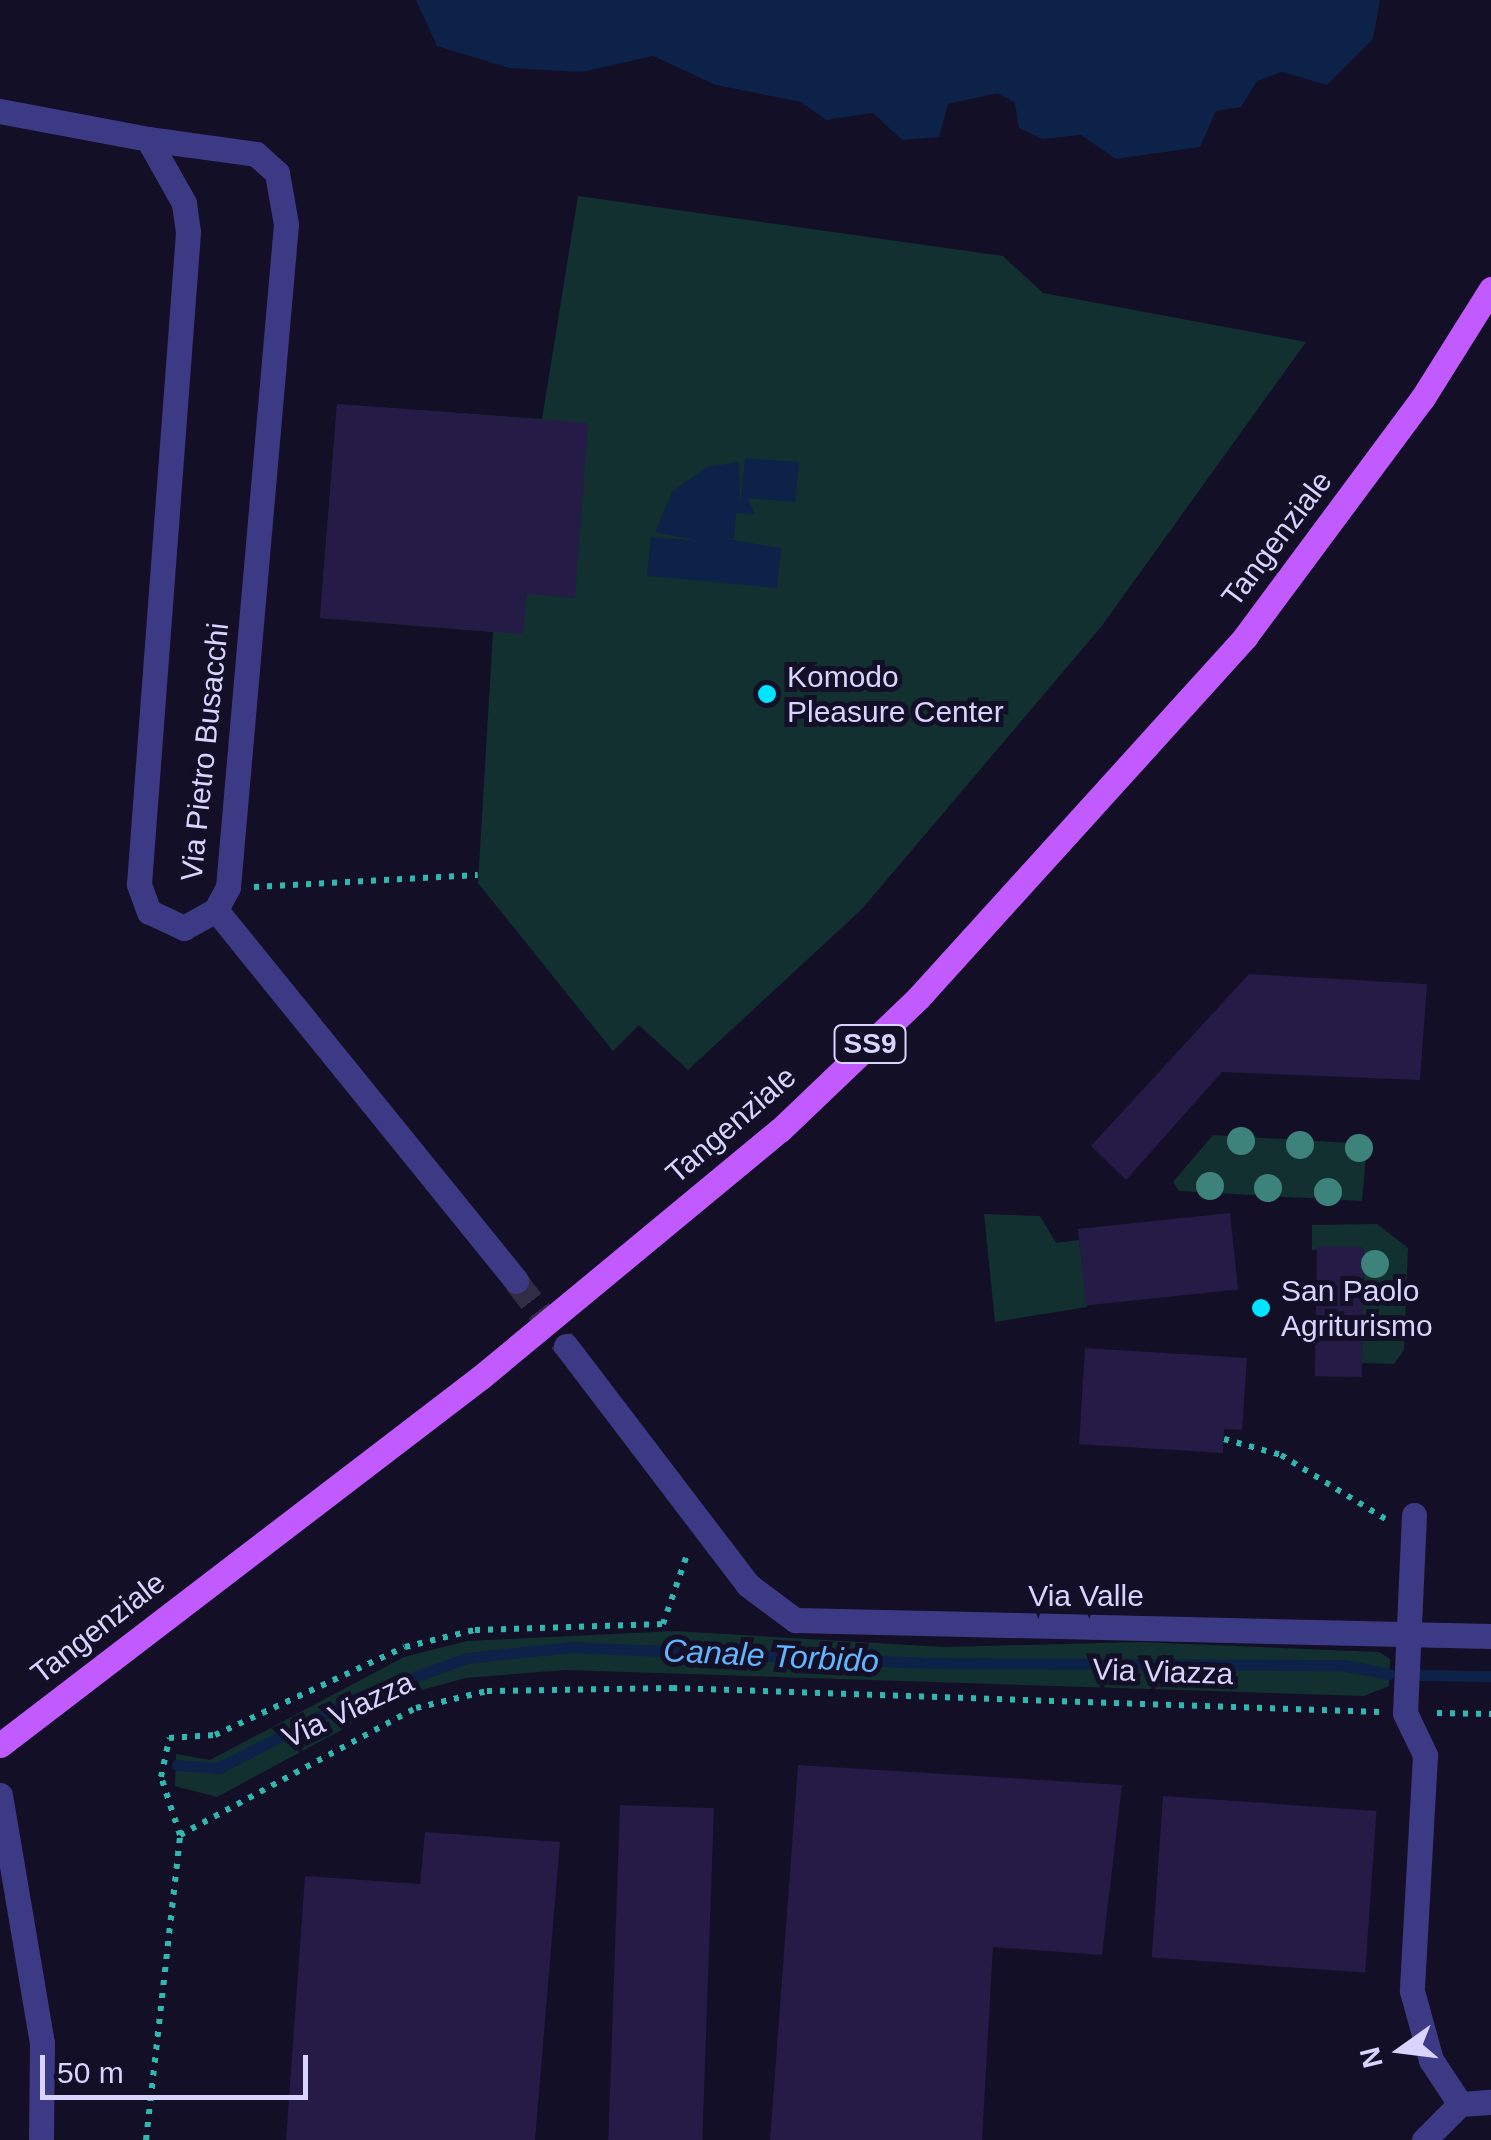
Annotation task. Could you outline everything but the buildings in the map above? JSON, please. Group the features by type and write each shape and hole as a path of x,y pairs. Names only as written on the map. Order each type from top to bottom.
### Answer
{"main road":[{"name":"Tangenziale","path":"0,1745 481,1377 780,1130 919,998 1245,637 1422,399 1491,289"}],"street":[{"name":"Via Pietro Busacchi","path":"0,111 256,154 284,194 222,899 184,928 164,926 139,884 188,232 184,203 148,138"},
{"path":"222,899 516,1282"},
{"name":"Via Valle","path":"566,1346 767,1606 795,1620 1491,1636"},
{"path":"1402,1519 1404,1713 1426,1755 1412,1991 1431,2060 1460,2104"},
{"path":"0,1795 24,1909 42,2044 41,2140"},
{"path":"1424,2140 1460,2104 1491,2102"}],"path":[{"path":"222,899 478,874"},
{"path":"1224,1440 1282,1455 1402,1519"},
{"path":"146,2140 180,1835 160,1777 169,1738 215,1735 405,1647 476,1630 663,1624 708,1531"},
{"name":"Via Viazza","path":"180,1835 416,1708 487,1691 672,1688 1491,1714"}],"green space":[{"name":"Komodo Pleasure Center","path":"578,196 1003,256 1043,293 1306,342 1101,627 862,909 688,1070 639,1025 613,1051 478,883 493,632 320,618 337,404 542,419"},
{"path":"1213,1135 1367,1144 1362,1201 1179,1191 1173,1182"},
{"path":"984,1214 1040,1216 1056,1243 1079,1240 1087,1307 995,1322"},
{"path":"1377,1224 1408,1248 1404,1350 1394,1364 1362,1363 1364,1247 1312,1250 1312,1225"},
{"path":"675,1631 943,1647 1141,1642 1379,1652 1390,1659 1389,1686 1364,1696 565,1670 466,1678 410,1693 217,1797 175,1786 176,1754 210,1760 404,1657 467,1641"}],"water":[{"path":"416,0 1380,0 1373,39 1327,85 1282,72 1257,81 1241,107 1216,111 1200,147 1116,159 1081,135 1042,139 1019,128 1015,103 998,93 948,104 939,137 902,140 873,113 826,120 801,102 716,85 653,56 582,72 509,68 437,46"},
{"path":"745,458 799,462 795,502 747,498 755,514 736,513 734,539 726,539 781,548 777,588 647,576 651,537 700,541 655,532 672,492 707,467 739,462 740,506"}],"waterway":[{"name":"Canale Torbido","path":"177,1765 219,1768 353,1699 467,1658 572,1647 925,1663 1342,1665 1389,1674"},
{"name":"Canale Torbido","path":"1414,1675 1491,1676"}],"tunnel":[{"path":"516,1281 566,1346"}],"place":[{"name":"Komodo Pleasure Center","path":"767,694"},
{"name":"San Paolo Agriturismo","path":"1261,1308"}]}
